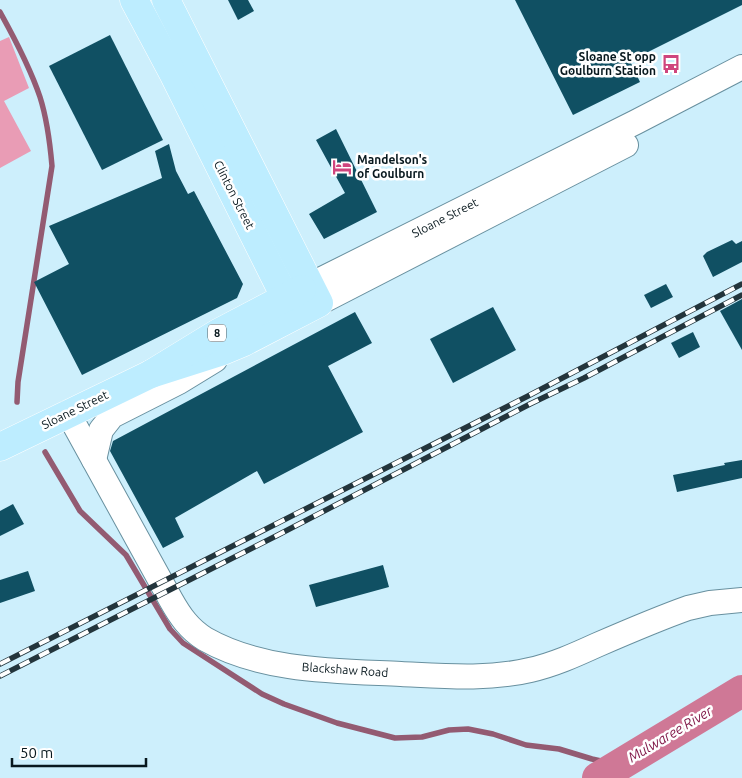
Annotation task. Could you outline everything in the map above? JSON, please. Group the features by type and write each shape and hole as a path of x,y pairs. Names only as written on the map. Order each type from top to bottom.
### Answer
{"main road":[{"name":"Clinton Street","path":"134,0 174,75 290,306"},
{"path":"166,0 314,294"},
{"path":"174,75 198,63"},
{"name":"Sloane Street","path":"0,447 151,374 218,333 290,306 314,294"},
{"name":"Sloane Street","path":"151,374 220,352 244,342 290,306"}],"street":[{"name":"Sloane Street","path":"314,294 742,67"},
{"name":"Sloane Street","path":"314,294 625,146 742,84"},
{"path":"94,460 101,430 112,416 179,382 244,342"},
{"name":"Blackshaw Road","path":"68,413 185,624 207,640 246,656 264,661 307,668 362,672 474,676 502,675 553,664 688,608 710,603 742,600"}],"shaded area":[{"path":"9,37 29,88 4,101 31,151 0,168 0,41"}],"building":[{"path":"228,0 248,0 254,11 238,20"},
{"path":"515,0 742,0 742,5 630,61 640,82 573,115"},
{"path":"110,35 163,140 102,170 49,66"},
{"name":"Mandelson's of Goulburn","path":"336,129 377,212 324,239 309,214 345,193 316,140"},
{"path":"169,144 176,171 188,194 194,191 243,284 237,298 82,375 34,282 69,264 49,226 162,178 155,151"},
{"path":"732,240 736,244 742,241 742,262 713,277 703,256 707,252"},
{"path":"666,284 673,297 651,308 644,295"},
{"path":"742,299 742,350 720,311"},
{"path":"493,307 516,350 453,383 430,339"},
{"path":"355,312 372,343 328,366 363,432 264,484 257,471 175,518 184,537 163,548 110,451 113,441"},
{"path":"693,332 700,347 679,358 671,343"},
{"path":"742,460 742,478 677,492 673,475"},
{"path":"13,504 24,524 0,536 0,511"},
{"path":"383,565 389,587 316,607 309,585"},
{"path":"28,571 35,591 0,603 0,580"}],"waterway":[{"path":"0,12 27,64 40,97 48,131 52,166 18,382 17,402"},
{"path":"45,452 80,511 126,555 170,629 183,643 262,694 337,723 395,738 422,737 449,730 468,729 493,734 526,745 559,749 619,765"},
{"name":"Mulwaree River","path":"598,778 742,691"}],"railway":[{"path":"0,664 528,396 742,284"},
{"path":"0,676 584,378 742,295"}],"place":[{"name":"Sloane St opp Goulburn Station","path":"671,64"},
{"name":"Mandelson's of Goulburn","path":"342,167"}]}
